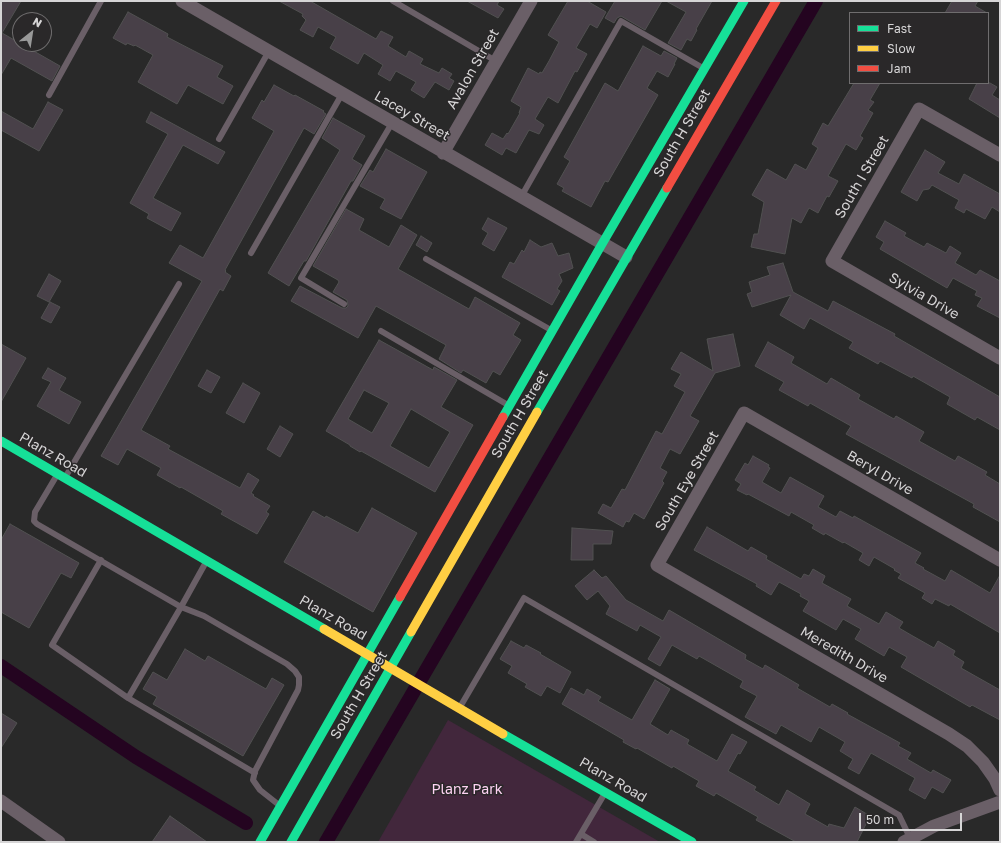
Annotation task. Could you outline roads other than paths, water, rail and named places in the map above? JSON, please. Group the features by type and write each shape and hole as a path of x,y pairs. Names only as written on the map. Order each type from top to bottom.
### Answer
{"street":[{"name":"Lacey Street","path":"182,1 443,153 626,257"},
{"name":"Avalon Street","path":"443,153 531,1"},
{"name":"South H Street","path":"260,842 602,244 744,1"},
{"name":"South H Street","path":"291,842 626,257 776,1"},
{"name":"South I Street","path":"832,261 919,109 1000,156"},
{"name":"Sylvia Drive","path":"832,261 1000,358"},
{"name":"Beryl Drive","path":"744,413 1000,560"},
{"name":"South Eye Street","path":"657,565 744,413"},
{"name":"Planz Road","path":"1,441 459,709 692,842"},
{"name":"Meredith Drive","path":"657,565 949,734 967,746 983,762 995,779 1000,790"},
{"path":"1,801 59,842"},
{"path":"907,840 934,826 1000,802"}],"lane":[{"path":"49,95 101,1"},
{"path":"393,1 496,61"},
{"path":"521,197 621,21 704,69"},
{"path":"219,139 269,51"},
{"path":"251,253 342,94"},
{"path":"344,304 301,278 392,123"},
{"path":"426,259 553,330"},
{"path":"179,284 61,476 35,512 34,521 181,607 204,616 286,664 295,671 299,677 300,685 254,773 253,780 260,790 281,806"},
{"path":"381,331 510,405"},
{"path":"101,560 52,645 128,698 254,773"},
{"path":"128,698 181,607 206,560"},
{"path":"459,709 524,598 899,816 907,840"},
{"path":"576,842 606,792"},
{"path":"581,834 594,842"}],"waterway":[{"path":"326,842 816,1"},
{"path":"1,666 136,757 246,823"}],"park label":[{"name":"Planz Park","path":"467,790"}]}
